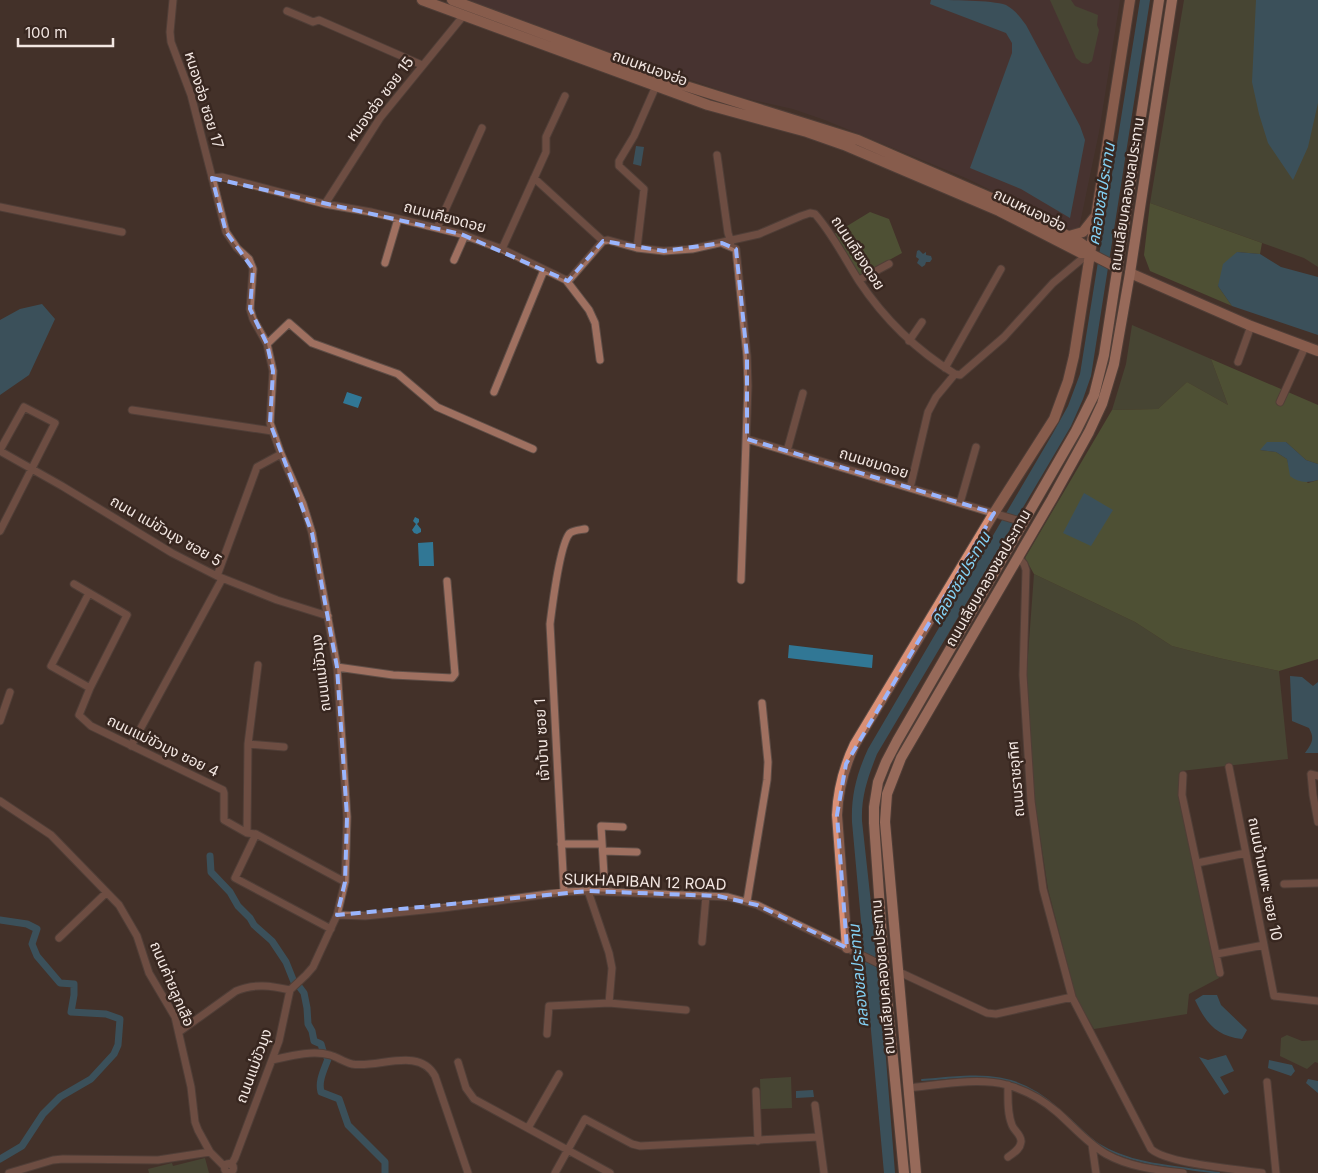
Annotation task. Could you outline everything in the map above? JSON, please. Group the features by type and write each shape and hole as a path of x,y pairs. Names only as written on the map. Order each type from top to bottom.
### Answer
{"main road":[{"name":"ถนนหนองฮ่อ","path":"422,0 464,15 502,24"},
{"name":"ถนนหนองฮ่อ","path":"452,0 502,24 661,83 737,114 856,144 1003,203 1069,236 1085,246 1089,254"},
{"path":"849,949 837,815 837,803 844,770 855,744 994,513 1042,438 1059,407 1074,356 1130,0"},
{"name":"ถนนเลียบคลองชลประทาน","path":"904,1173 884,966 874,823 874,807 878,782 897,742 1076,431 1094,395 1104,356 1158,0"},
{"name":"ถนนเลียบคลองชลประทาน","path":"916,1173 895,946 885,807 890,786 901,758 1090,432 1102,404 1114,364 1130,273 1172,0"},
{"name":"ถนนหนองฮ่อ","path":"856,144 999,210 1081,253 1089,254"},
{"path":"1069,236 1083,232 1095,215"},
{"path":"1089,254 1251,326 1318,351"},
{"path":"1007,551 1018,557"},
{"path":"883,946 886,959 891,963 894,961 895,946"},
{"path":"889,1015 896,1003 894,979 898,976"}],"street":[{"name":"หนองฮ่อ ซอย 17","path":"173,0 170,32 172,42 188,86 212,178"},
{"path":"287,11 313,22 319,20 422,65"},
{"name":"หนองฮ่อ ซอย 15","path":"325,204 380,118 464,15"},
{"path":"637,248 644,189 620,166 619,161 661,83"},
{"path":"502,249 546,152 546,137 564,96"},
{"path":"437,228 482,128"},
{"path":"717,155 728,233 731,242"},
{"name":"ถนนเคียงดอย","path":"212,178 222,177 325,204 465,235 502,249 566,280"},
{"name":"ถนนแม่ขัวมุง","path":"212,178 226,232 237,248 250,259 253,269 250,309 253,319 267,344 273,371 269,413 272,431 303,504 312,533 337,666 346,798 345,882 337,915 313,967 290,990 279,1041 235,1158 229,1169"},
{"path":"534,178 603,241 570,279 566,280 596,322 600,360"},
{"path":"0,207 122,232"},
{"name":"ถนนเคียงดอย","path":"603,241 608,240 637,248 676,251 692,249 731,242 759,234 810,213 815,214 878,308 909,341 944,368 955,374"},
{"path":"385,263 398,219"},
{"path":"454,260 465,235"},
{"path":"722,243 736,249 747,356 747,439 741,580"},
{"path":"910,488 928,412 936,396 955,374 960,375 1004,337 1053,283 1089,254"},
{"path":"858,280 889,264"},
{"path":"944,368 1001,269"},
{"path":"494,392 544,270"},
{"path":"909,341 922,322"},
{"path":"267,344 289,323 312,343 398,374 437,407 533,449"},
{"path":"1238,362 1251,326"},
{"path":"1280,402 1305,347"},
{"path":"787,451 803,393"},
{"path":"0,451 24,407 55,423 0,531"},
{"path":"132,410 272,431"},
{"name":"ถนนชมดอย","path":"747,439 1023,522"},
{"path":"960,503 976,447"},
{"name":"ถนน แม่ขัวมุง ซอย 5","path":"0,451 172,553 219,578 277,600 328,616"},
{"path":"131,746 219,578 257,467 281,454"},
{"name":"เจ้าบ้าน ซอย 1","path":"564,892 550,624 562,551 567,538 573,532 585,529"},
{"name":"ถนนราชอุทิศ","path":"1018,557 1026,570 1023,676 1031,802 1043,889 1072,997 1146,1142 1157,1154"},
{"path":"337,666 392,675 452,678 455,674 447,581"},
{"path":"74,584 127,615 90,688 51,666 89,593"},
{"path":"247,833 248,744 258,665"},
{"name":"ถนนแม่ขัวมุง ซอย 4","path":"90,688 78,715 91,726 223,790 224,820 247,833 256,834 345,882"},
{"path":"0,721 10,692"},
{"path":"747,901 767,780 768,762 762,703"},
{"path":"248,744 284,746"},
{"name":"ถนนบ้านแพะ ซอย 10","path":"1229,767 1274,996 1318,1000"},
{"path":"1183,774 1182,795 1220,973"},
{"path":"1318,776 1311,774 1318,822"},
{"name":"ถนนค่ายลูกเสือ","path":"0,801 51,835 106,892 128,918 137,936 146,966 169,1004 179,1032 191,1087 195,1122 210,1152 229,1169"},
{"path":"605,892 601,826 622,827"},
{"path":"256,834 235,878 331,928"},
{"path":"561,844 636,852"},
{"path":"1196,862 1246,853"},
{"path":"1284,884 1318,883"},
{"path":"588,891 609,953 612,968 609,1002"},
{"name":"SUKHAPIBAN 12 ROAD","path":"337,915 364,916 444,908 564,892 588,891 728,897 747,901 884,966"},
{"path":"59,938 106,892"},
{"path":"702,942 706,896"},
{"path":"1217,954 1264,945"},
{"path":"898,976 987,1013 996,1014 1072,997"},
{"path":"179,1032 244,987 263,985 290,990"},
{"path":"547,1034 549,1006 609,1002 686,1010"},
{"path":"272,1060 317,1053 329,1054 351,1064 391,1061 427,1064 435,1076 468,1173"},
{"path":"458,1062 466,1088 474,1099 610,1173"},
{"path":"528,1128 559,1074"},
{"path":"909,1088 977,1082 1008,1085 1023,1090 1050,1107 1092,1145 1106,1154 1132,1165 1183,1173"},
{"path":"1267,1082 1276,1173"},
{"path":"1008,1085 1009,1113 1012,1126 1021,1141 1017,1150 1008,1157"},
{"path":"756,1091 758,1141"},
{"path":"815,1105 824,1173"},
{"path":"554,1173 585,1119 632,1144 640,1146 819,1137"},
{"path":"1092,1145 1096,1173"},
{"path":"9,1173 53,1160 158,1160 210,1152"},
{"path":"1156,1169 1157,1154 1183,1161 1262,1173"},
{"path":"1132,1165 1134,1173"}],"highlighted area":[{"path":"212,178 461,234 568,281 603,241 664,251 722,243 736,249 747,356 747,439 994,513 846,764 837,815 847,948 757,905 718,896 588,891 337,915 345,882 347,817 337,667 312,533 270,423 273,371 267,344 250,309 253,269 226,232"}],"shaded area":[{"path":"460,0 1120,0 1099,132 1079,228 1072,230 966,178 825,120 793,109 740,97"}],"green space":[{"path":"1050,0 1071,0 1075,6 1098,15 1097,25 1099,30 1092,61 1088,64 1082,63 1076,58"},
{"path":"1184,0 1318,0 1318,267 1304,258 1150,203"},
{"path":"1150,203 1262,243 1260,254 1237,252 1218,286 1232,306 1150,271 1144,255"},
{"path":"870,212 889,219 902,253 860,276 834,234"},
{"path":"1132,325 1211,359 1228,405 1187,382 1158,409 1112,410 1126,364"},
{"path":"1211,359 1318,405 1318,464 1306,460 1286,442 1260,450 1276,452 1287,459 1289,467 1308,483 1318,480 1318,659 1279,671 1172,646 1135,622 1034,574 1025,558 1112,410 1158,409 1187,382 1228,405"},
{"path":"1034,574 1135,622 1172,646 1279,671 1288,759 1181,771 1179,800 1219,978 1189,994 1187,1014 1094,1029 1076,998 1048,889 1034,796 1026,682"},
{"path":"1287,1035 1302,1041 1318,1040 1318,1063 1315,1062 1307,1069 1280,1056 1281,1038"},
{"path":"791,1077 792,1108 761,1109 760,1079"},
{"path":"205,1158 209,1173 149,1173 148,1169 172,1163 173,1166"}],"water":[{"path":"931,0 999,3 1015,11 1026,25 1080,126 1085,140 1070,218 1021,189 970,168 1012,53 1012,43 1006,33 930,4"},
{"path":"1140,0 1150,0 1091,376 1071,426 877,754 864,795 862,821 881,995 895,1173 884,1173 852,822 856,784 868,749 1053,433 1068,406 1080,374"},
{"path":"1256,0 1318,0 1318,103 1308,147 1293,180 1268,143 1252,82"},
{"path":"636,146 644,147 641,166 633,164"},
{"path":"919,250 923,254 926,252 926,255 931,256 932,259 922,267 917,263 919,259 916,257"},
{"path":"1237,252 1260,254 1281,267 1318,277 1318,335 1232,306 1218,286 1223,264"},
{"path":"42,304 55,319 29,375 0,395 0,320 20,309"},
{"path":"347,392 362,397 358,408 343,403"},
{"path":"1267,442 1286,442 1306,460 1318,464 1318,480 1303,482 1290,476 1287,459 1276,452 1260,450"},
{"path":"1084,493 1113,510 1091,546 1063,533"},
{"path":"415,517 419,519 417,524 421,529 421,532 417,534 412,530 416,524 413,521"},
{"path":"433,542 434,566 419,566 418,543"},
{"path":"789,645 873,655 872,668 788,658"},
{"path":"1290,676 1302,677 1313,686 1318,682 1318,753 1305,753 1312,741 1311,732 1309,728 1292,721"},
{"path":"1203,995 1217,995 1221,1005 1247,1030 1242,1039 1225,1035 1208,1022 1195,1000"},
{"path":"1226,1055 1234,1071 1220,1077 1229,1092 1224,1095 1199,1057 1208,1060"},
{"path":"1269,1060 1292,1065 1295,1071 1291,1076 1268,1068"},
{"path":"1308,1079 1318,1081 1318,1093 1306,1083"},
{"path":"813,1090 814,1097 796,1098 796,1091"}],"waterway":[{"path":"210,856 211,872 230,892 238,906 254,925 272,941 286,962 294,982"},
{"path":"0,920 27,924 37,929 32,944 37,956 60,983 74,984 71,1012 106,1014 120,1019 118,1045 114,1054 91,1079 60,1097 43,1114 22,1146 0,1159"},
{"path":"298,985 304,993 308,1024 314,1041 321,1044 328,1059 321,1080 321,1092 339,1099 348,1125 385,1162 385,1173"},
{"path":"922,1080 993,1077 1025,1086 1041,1095 1057,1108"},
{"path":"1066,1116 1098,1144 1126,1157 1157,1164 1219,1173"}],"water label":[{"name":"คลองชลประทาน","path":"1101,194"},
{"name":"คลองชลประทาน","path":"960,578"},
{"name":"คลองชลประทาน","path":"858,976"}]}
